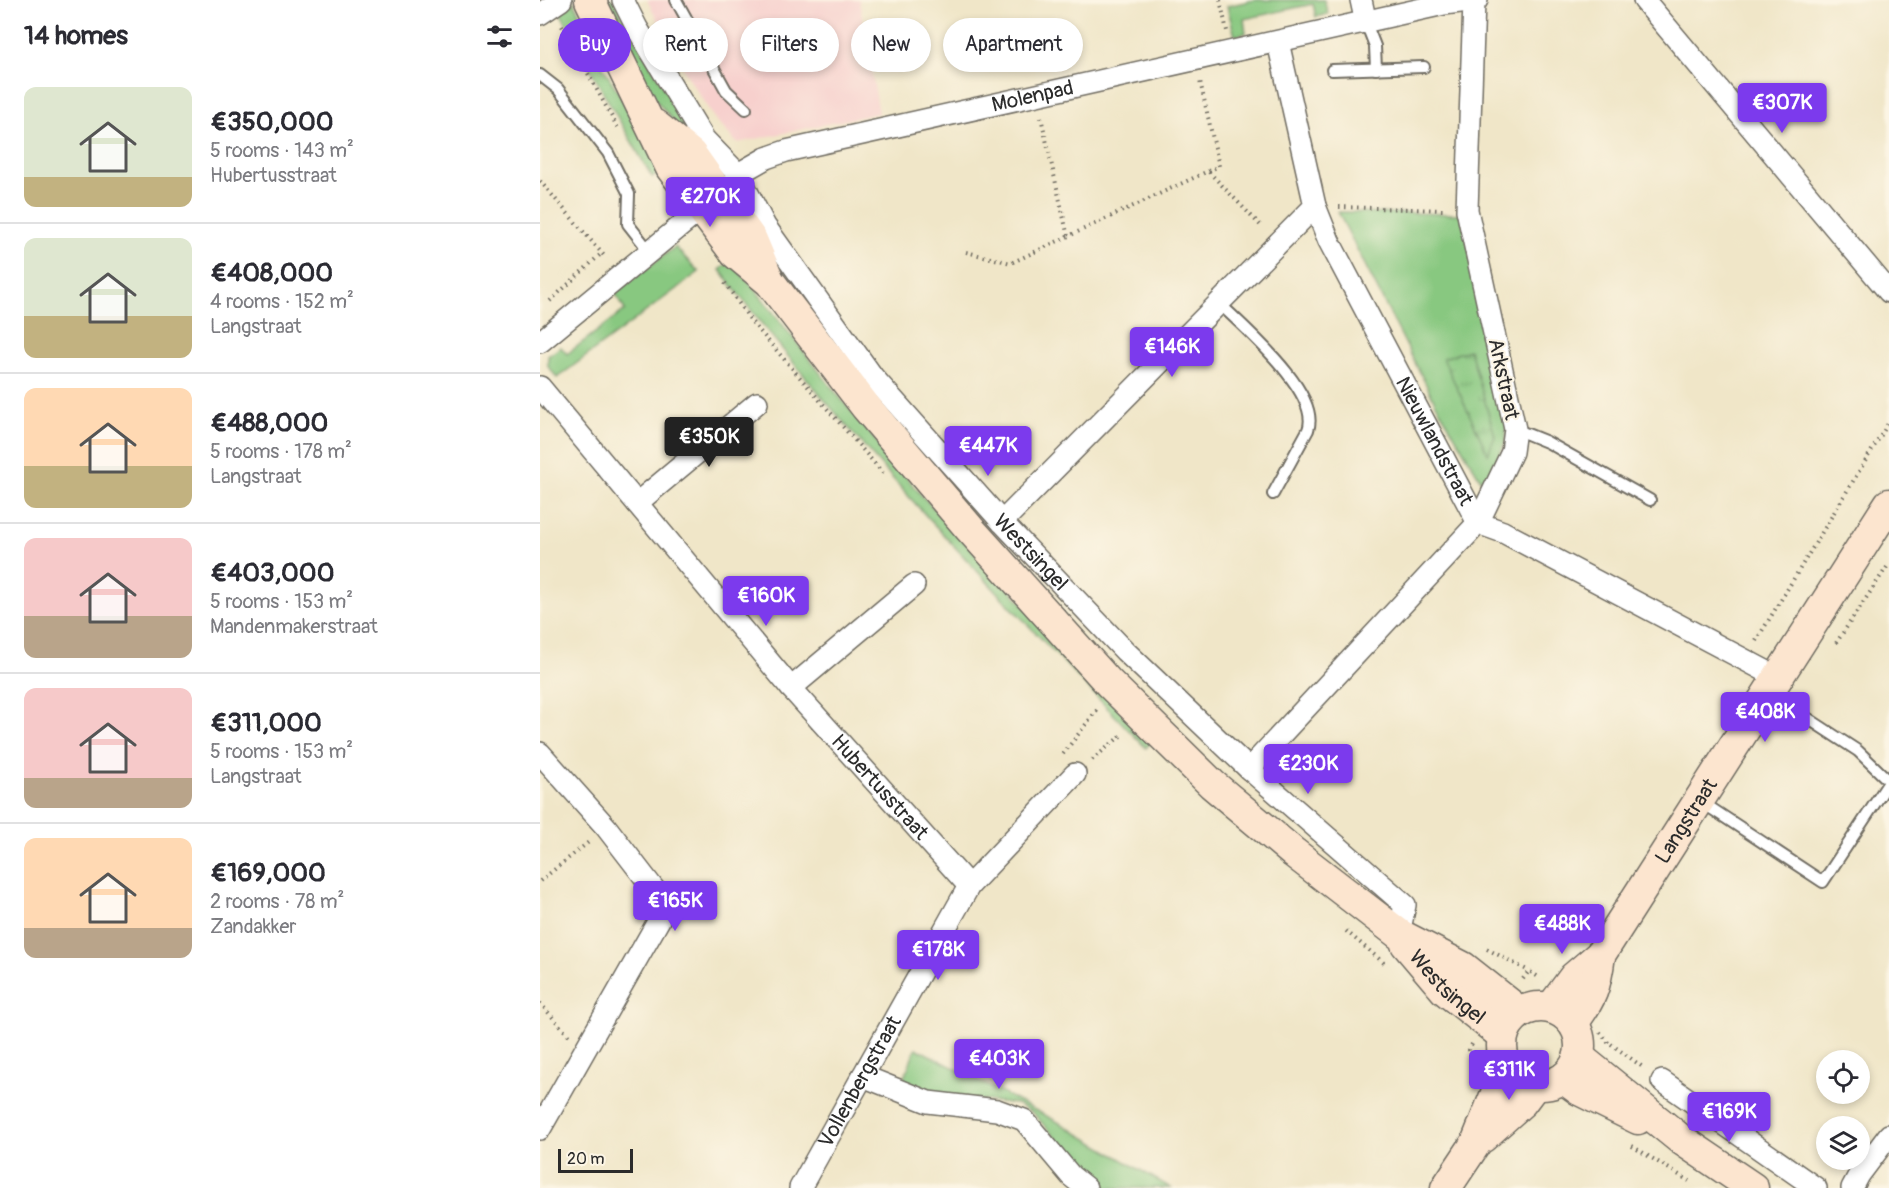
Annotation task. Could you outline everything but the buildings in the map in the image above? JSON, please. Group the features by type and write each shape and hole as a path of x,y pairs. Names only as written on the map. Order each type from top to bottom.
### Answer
{"main road":[{"name":"Westsingel","path":"590,0 649,119 690,154 752,240 770,282 874,416 970,529 1109,683 1212,784 1294,853 1399,934 1445,990 1504,1018"},
{"name":"Langstraat","path":"1568,1008 1574,977 1600,955 1889,504"},
{"path":"1514,1081 1503,1061 1501,1048 1504,1018 1535,1007 1568,1008 1587,1062 1679,1138 1754,1188"},
{"path":"1514,1081 1544,1086 1587,1062"},
{"path":"1446,1188 1514,1081"}],"street":[{"name":"Westsingel","path":"623,0 637,28 704,139 720,193 765,226 873,377 1002,522 1125,651 1249,769 1405,905 1399,934"},
{"path":"1361,0 1366,23"},
{"name":"Molenpad","path":"540,342 720,193 766,158 786,151 1444,4 1475,0"},
{"name":"Arkstraat","path":"1249,769 1478,523 1512,452 1515,429 1467,210 1475,0"},
{"path":"1644,0 1889,292"},
{"name":"Nieuwlandstraat","path":"1278,42 1315,206 1329,241 1478,523 1513,537 1744,660 1774,686"},
{"path":"1002,522 1315,206"},
{"name":"Hubertusstraat","path":"540,387 791,688 969,886"},
{"path":"637,503 757,403"},
{"path":"791,688 914,585"},
{"path":"540,753 606,827 660,897 659,920 540,1129"},
{"name":"Vollenbergstraat","path":"800,1188 969,886 1073,776"},
{"path":"863,1076 928,1102 997,1110 1024,1120 1071,1176 1086,1188"},
{"path":"1662,1081 1816,1188"},
{"path":"1852,1188 1889,1135"}],"lane":[{"path":"676,0 726,90 746,109"},
{"path":"1366,23 1375,46 1376,69"},
{"path":"1332,70 1424,67"},
{"path":"540,75 558,89 608,153 629,194 628,224 650,252"},
{"path":"1219,303 1288,373 1308,409 1311,422 1308,430 1273,494"},
{"path":"1515,429 1547,442 1650,500"},
{"path":"1700,800 1823,882 1889,781 1858,751 1774,686"}],"path":[{"path":"1220,0 1231,52"},
{"path":"550,7 561,22 623,136"},
{"path":"966,252 1011,263 1219,166 1195,60"},
{"path":"1036,96 1068,237"},
{"path":"1209,172 1278,244"},
{"path":"540,181 621,275"},
{"path":"1315,206 1467,210"},
{"path":"546,304 602,254"},
{"path":"1744,660 1889,422"},
{"path":"1099,707 1057,762 1073,776 1124,733"},
{"path":"540,881 606,827"},
{"path":"1514,1081 1480,1073 1469,1050 1474,1039 1504,1018 1529,971 1568,1008 1595,1013 1598,1029 1587,1062 1662,1081"},
{"path":"540,1003 583,1053"}],"shaded area":[{"path":"647,0 859,0 862,18 851,18 851,72 872,72 879,113 737,143 714,118 685,72 728,72 728,18 657,18"}],"green space":[{"path":"605,0 613,0 624,18 613,18"},
{"path":"1254,0 1324,0 1328,14 1316,17 1313,4 1244,19 1246,33 1235,36 1227,6"},
{"path":"574,2 581,18 563,18 560,12"},
{"path":"631,31 643,51 643,72 655,72 695,140 693,144 647,90 631,56"},
{"path":"592,72 606,72 665,169 652,177"},
{"path":"1338,212 1461,214 1506,415 1506,440 1485,487 1436,404","holes":["1470,350 1488,453 1444,358"]},
{"path":"675,247 699,272 557,378 548,366 548,356 561,347 567,354 625,310 615,293"},
{"path":"730,261 923,497 1152,741 1146,748 1035,633 872,456 769,333 720,270"},
{"path":"1470,350 1495,436 1488,454 1443,358"},
{"path":"916,1048 1060,1123 1171,1188 1101,1188 1033,1113 1017,1104 930,1095 901,1085"}]}
